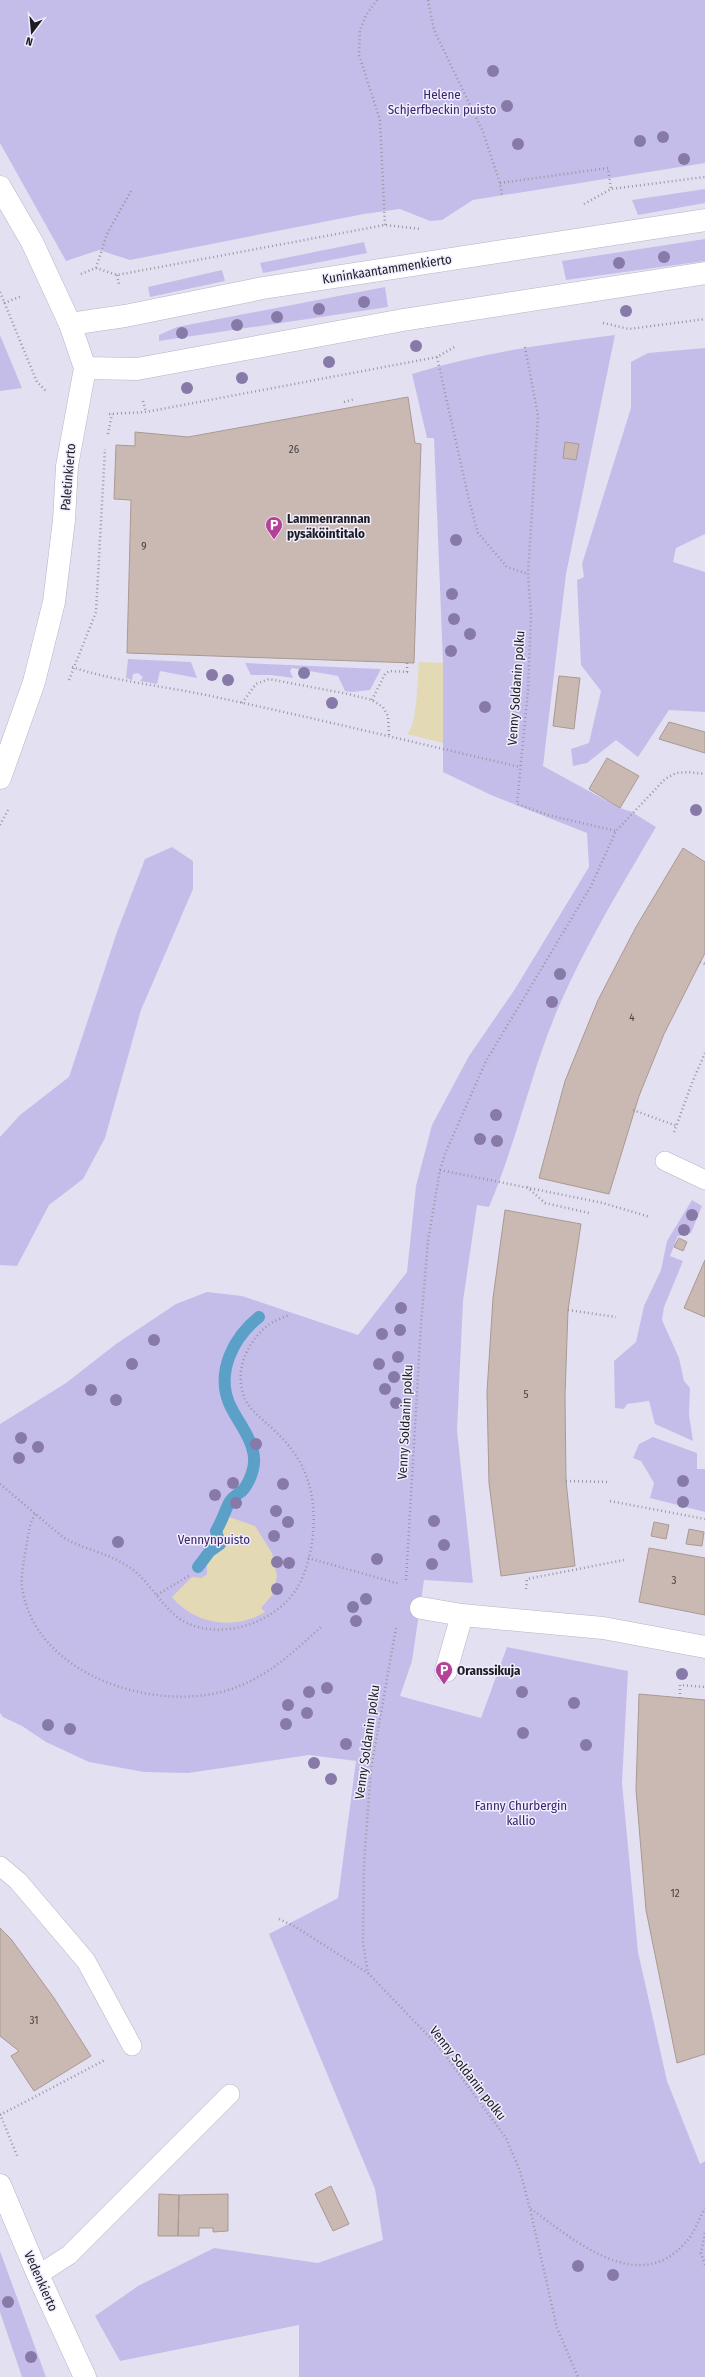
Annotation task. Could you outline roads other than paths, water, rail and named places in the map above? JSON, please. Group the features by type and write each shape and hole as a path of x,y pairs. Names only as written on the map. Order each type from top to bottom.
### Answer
{"street":[{"name":"Paletinkierto","path":"0,187 32,242 70,324 85,368 67,466 64,520 54,602 42,657 0,778"},
{"name":"Kuninkaantammenkierto","path":"70,324 125,316 263,288 705,220"},
{"path":"85,368 137,369 403,320 705,273"},
{"path":"421,1608 462,1615 603,1628 705,1647"},
{"path":"446,1670 462,1615"},
{"name":"Vedenkierto","path":"0,2185 38,2275 85,2377"}],"lane":[{"path":"664,1161 705,1180"},
{"path":"0,1866 18,1881 86,1961 132,2046"},
{"path":"38,2275 69,2255 230,2094"}],"waterway":[{"path":"198,1567 210,1551 220,1544 216,1531 230,1501 245,1488 252,1471 254,1458 251,1443 229,1403 225,1379 226,1367 235,1345 242,1334 259,1317"}],"place":[{"name":"Lammenrannan pysäköintitalo","path":"274,540"},
{"name":"Oranssikuja","path":"444,1685"}],"park label":[{"name":"Helene Schjerfbeckin puisto","path":"442,102"},
{"name":"Vennynpuisto","path":"214,1539"},
{"name":"Fanny Churbergin kallio","path":"521,1812"}]}
